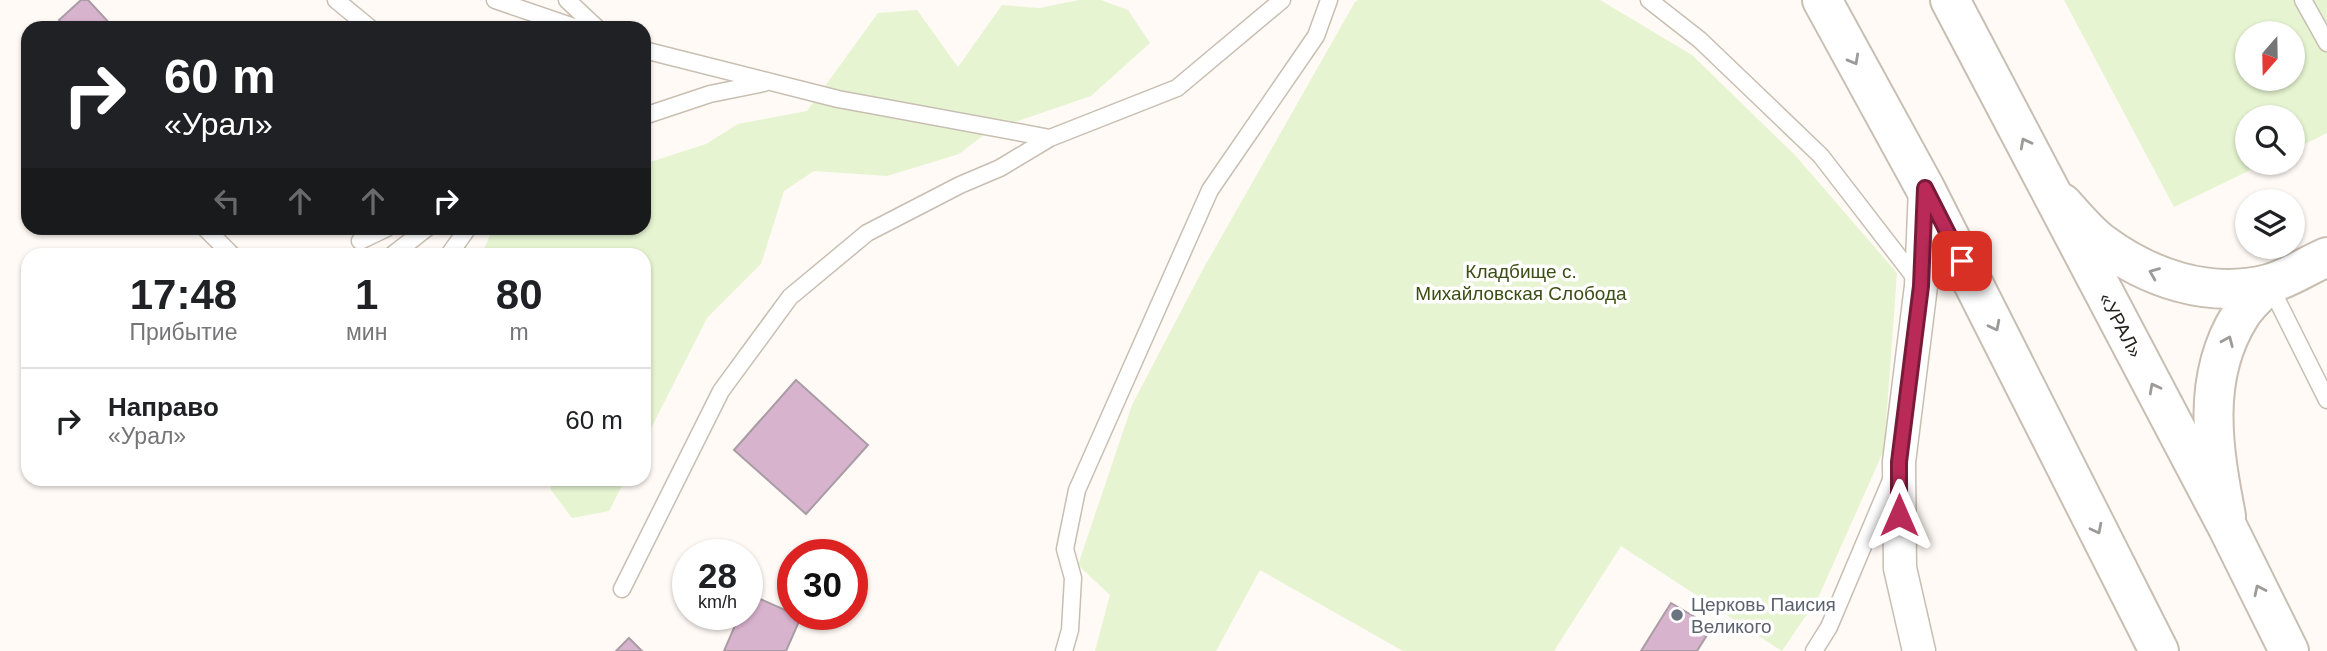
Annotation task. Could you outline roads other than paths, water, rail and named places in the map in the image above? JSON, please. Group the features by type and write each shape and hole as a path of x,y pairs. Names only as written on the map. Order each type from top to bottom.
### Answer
{"main road":[{"path":"1822,0 1925,188 2159,651"},
{"name":"«УРАЛ»","path":"1950,0 2228,528 2289,651"},
{"path":"2052,193 2098,240 2137,266 2178,283 2222,289 2269,284 2327,257"},
{"path":"2228,528 2216,462 2212,418 2216,377 2226,343 2241,314 2269,284"}],"street":[{"path":"1919,651 1900,568 1899,462 1921,286 1925,188"}],"lane":[{"path":"336,0 362,21"},
{"path":"495,0 556,21"},
{"path":"567,0 590,21"},
{"path":"622,589 722,391 790,297 867,233 960,185 1000,168 1050,138 1177,89 1282,0"},
{"path":"1064,651 1070,630 1073,578 1065,549 1077,491 1210,190 1316,36 1329,0"},
{"path":"1649,0 1700,40 1821,156 1921,286"},
{"path":"2303,0 2327,43"},
{"path":"651,52 838,99 1050,138"},
{"path":"651,114 710,94 770,82"},
{"path":"212,235 225,248"},
{"path":"360,240 371,235"},
{"path":"401,248 417,235"},
{"path":"2269,284 2327,400"},
{"path":"1814,651 1829,627 1899,462"}],"place":[{"name":"Церковь Паисия Великого","path":"1677,615"}],"park label":[{"name":"Кладбище с. Михайловская Слобода","path":"1521,282"}]}
